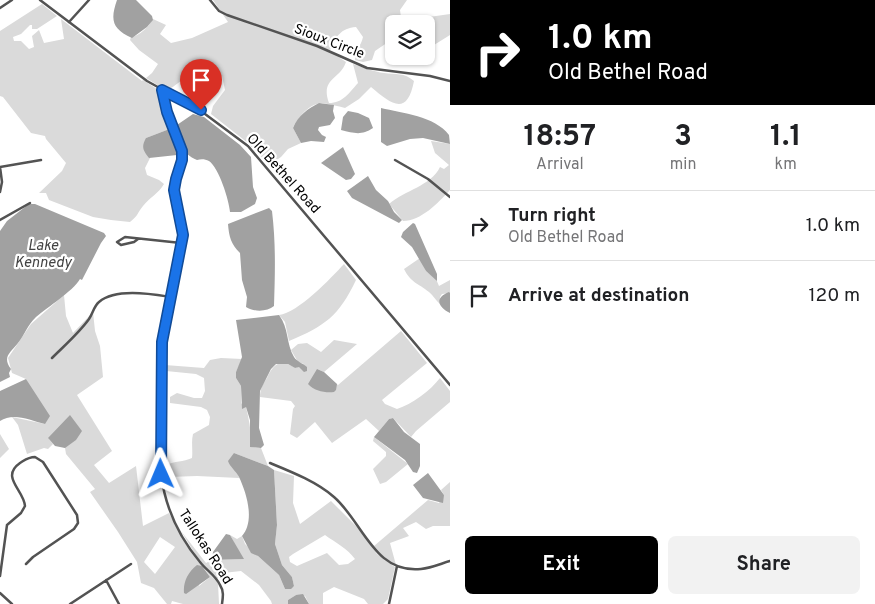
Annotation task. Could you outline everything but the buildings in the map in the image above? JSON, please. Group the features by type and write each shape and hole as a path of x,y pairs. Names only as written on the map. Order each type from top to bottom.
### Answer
{"street":[{"path":"2,0 6,5"},
{"path":"0,8 12,0"},
{"name":"Old Bethel Road","path":"40,0 147,81 201,110 256,154 450,386"},
{"path":"69,22 89,0"},
{"name":"Sioux Circle","path":"210,0 219,11 227,16 317,46 363,67 430,76 450,81"},
{"name":"Tallokas Road","path":"162,90 167,112 182,151 182,160 174,187 175,199 183,229 182,243 161,350 161,454 163,487 169,510 182,535 200,562 221,586 222,604"},
{"path":"0,192 2,182 0,167 41,160"},
{"path":"395,160 428,179 450,198"},
{"path":"0,220 30,203"},
{"path":"138,239 123,245 117,243 118,240 124,237 182,243"},
{"path":"52,358 78,331 103,299 117,295 139,293 171,297"},
{"path":"0,576 7,525 21,513 25,506 24,498 12,481 11,473 15,466 27,458 34,457 43,462 77,515 78,520 74,529 33,557 26,564"},
{"path":"270,463 320,487 334,497 379,554 396,566 408,569 421,569 450,561"},
{"path":"70,604 131,564"},
{"path":"388,604 396,566"},
{"path":"106,580 119,604"},
{"path":"0,593 12,604"}],"shaded area":[{"path":"213,0 407,0 400,10 401,15 385,15 385,44 375,51 372,60 363,62 355,60 363,37 356,27 346,29 339,34 330,51 346,62 329,84 327,95 329,103 334,103 349,94 358,83 353,64 376,72 403,75 410,78 414,81 411,92 407,100 397,104 385,98 371,87 359,99 345,108 322,103 309,108 293,128 301,143 288,149 281,157 269,165 248,143 211,114 213,106 225,90 222,76 212,70 199,71 187,76 167,91 146,78 158,64 139,50 130,40 131,37 138,35 144,30 153,19 166,25 160,34 171,43 192,38 228,22"},
{"path":"42,4 57,16 37,29 32,29 32,25 30,25 21,34 13,37 14,41 21,41 29,49 34,47 32,36 39,30 44,43 64,39 61,19 142,81 160,91 160,96 172,128 146,138 150,158 145,168 147,175 164,184 130,222 93,217 49,200 46,193 39,193 62,171 66,163 45,136 31,133 3,97 0,96 0,31"},
{"path":"450,14 450,35 435,44 435,16"},
{"path":"431,141 450,144 450,190 435,206 423,215 403,221 389,204 430,179 440,167 444,169 449,165 435,153"},
{"path":"420,258 426,271 436,279 439,286 450,280 450,293 442,294 440,304 429,292 412,280 404,269"},
{"path":"344,264 356,280 343,303 322,325 289,341 285,322 279,315 287,313 304,302"},
{"path":"64,295 66,316 73,333 93,312 95,331 100,346 103,377 77,395 112,451 94,465 109,483 136,466 143,526 169,513 186,545 202,566 199,586 210,577 204,568 218,583 219,604 183,604 172,601 171,604 167,604 154,588 141,583 137,562 90,492 95,489 66,454 65,448 48,438 53,444 48,449 44,448 27,454 18,425 12,417 45,424 26,379 12,373 8,358 31,324","holes":["160,537 175,547 155,574 144,562"]},
{"path":"401,331 427,363 382,400 385,404 397,409 403,407 426,392 440,378 450,391 450,402 411,437 393,418 389,419 379,431 366,419 332,443 315,422 297,438 290,434 295,406 291,401 260,397 263,385 275,366 286,363 295,368 304,364 298,362 291,350 298,344 307,343 321,352 334,340 357,344 324,372 317,369 338,385"},
{"path":"221,358 242,359 236,372 236,378 241,386 241,403 246,407 251,432 251,447 261,448 268,466 234,453 239,478 169,477 165,470 166,465 192,458 193,434 209,425 210,417 207,410 201,407 170,403 170,397 177,393 194,398 202,398 205,391 204,378 196,374 166,371 165,365 204,368 210,360"},
{"path":"0,434 9,449 0,458"},
{"path":"374,437 408,464 386,482 380,484 373,469 386,456 386,452 373,441"},
{"path":"274,470 294,476 293,503 300,524 331,501 359,529 377,554 395,567 388,599 383,604 368,604 364,599 334,587 323,593 323,604 309,604 305,596 296,595 288,600 288,604 272,604 259,585 241,571 223,573 217,579 197,557 181,531 206,563 212,560 243,559 230,535 237,539 242,536 245,544 279,575 285,589 294,586 292,577 282,565 275,544 277,525","holes":["325,535 345,549 355,559 348,564 339,565 327,553 297,566 290,562 289,557"]},
{"path":"450,482 450,526 433,526 426,529 416,522 403,528 409,536 390,543 396,565 384,557 374,546 428,500 439,503 444,495 441,490"}],"water":[{"path":"117,0 136,0 152,16 153,20 132,38 125,35 114,23 113,18"},
{"path":"319,103 334,105 335,118 330,125 319,127 318,130 326,137 324,142 311,141 301,143 293,128 295,123 307,110"},
{"path":"381,108 418,116 435,123 449,135 450,144 423,138 410,139 387,146 381,142"},
{"path":"348,111 369,118 373,128 361,133 341,130 343,117"},
{"path":"193,114 204,117 240,145 251,157 253,187 257,198 255,204 241,212 230,212 223,185 213,165 206,160 197,160 185,151 174,127"},
{"path":"172,128 181,152 177,155 149,158 143,148 146,138"},
{"path":"343,147 355,174 351,179 346,180 321,163"},
{"path":"368,176 376,190 388,201 394,212 402,220 399,223 352,198 347,191"},
{"name":"Lake Kennedy","path":"29,204 35,204 104,233 106,236 82,280 80,279 72,289 36,317 30,324 8,355 7,361 11,369 10,377 0,382 0,231 7,221"},
{"path":"269,208 272,211 274,236 274,306 264,310 249,309 246,307 247,297 242,280 240,253 234,247 231,240 228,224"},
{"path":"413,223 437,274 437,281 426,271 412,247 401,237 403,232"},
{"path":"449,292 450,313 439,302 444,294"},
{"path":"279,315 284,325 291,352 295,359 307,367 307,371 304,372 299,367 295,368 288,364 276,364 271,369 260,391 259,428 264,445 261,448 250,447 250,420 246,407 242,409 241,386 236,378 236,372 242,357 236,320"},
{"path":"317,369 324,372 337,384 334,392 320,391 308,384"},
{"path":"26,379 50,416 45,424 16,417 5,418 0,421 0,391"},
{"path":"70,415 82,431 76,440 65,448 55,446 48,438"},
{"path":"393,418 404,432 420,444 420,466 417,473 413,472 405,460 374,437 389,419"},
{"path":"234,453 274,470 277,525 275,544 282,565 292,577 294,586 291,589 285,589 279,575 258,556 251,553 242,536 246,530 249,515 245,491 239,477 228,461"},
{"path":"428,473 444,495 443,503 423,498 413,485"},
{"path":"226,534 230,535 244,559 212,560 213,552"},
{"path":"197,565 202,566 210,577 186,594 184,593 185,581"},
{"path":"303,594 309,604 288,604 288,600 296,595"}],"route":[{"path":"161,474 161,350 183,239 174,190 182,160 182,151 167,112 162,90 201,110"}]}
